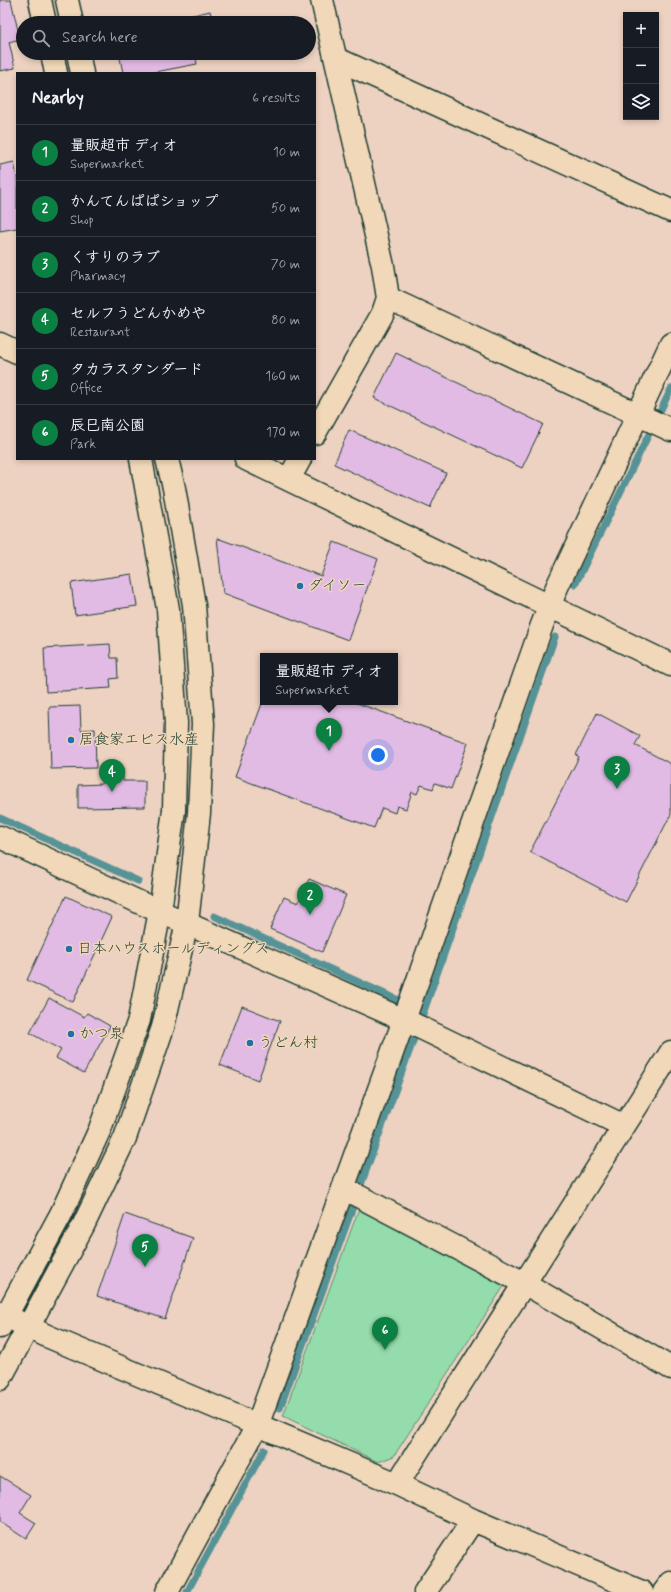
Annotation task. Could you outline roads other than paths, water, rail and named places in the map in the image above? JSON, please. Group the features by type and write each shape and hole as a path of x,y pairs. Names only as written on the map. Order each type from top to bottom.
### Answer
{"street":[{"path":"40,0 43,16"},
{"path":"67,0 70,16"},
{"path":"316,431 383,313 388,298 384,266 337,59 322,0"},
{"path":"337,59 671,211"},
{"path":"53,60 56,72"},
{"path":"79,60 82,72"},
{"path":"388,298 655,422"},
{"path":"0,344 16,352"},
{"path":"167,1592 257,1426 353,1193 539,632 550,606 655,422 671,344"},
{"path":"141,460 168,609 176,723 174,810 160,912 139,1020 100,1128 61,1214 2,1319 28,1327 257,1426 397,1484 473,1520 642,1592"},
{"path":"0,1379 83,1226 125,1138 163,1027 187,923 199,814 203,724 194,605 174,488 167,460"},
{"path":"248,460 671,665"},
{"path":"289,479 299,460"},
{"path":"0,837 160,912 411,1017 624,1126"},
{"path":"397,1484 671,1052"},
{"path":"353,1193 524,1283 671,1368"},
{"path":"425,1592 473,1520"},
{"path":"664,1592 671,1583"}],"waterway":[{"path":"575,585 671,389"},
{"path":"280,1408 424,1011 555,637"},
{"path":"0,818 138,881"},
{"path":"214,916 407,1004"},
{"path":"187,1592 264,1450"}],"place":[{"name":"ダイソー","path":"300,586"},
{"name":"居食家エビス水産","path":"71,740"},
{"name":"量販超市 ディオ","path":"329,751"},
{"name":"くすりのラブ","path":"617,789"},
{"name":"セルフうどんかめや","path":"112,792"},
{"name":"かんてんぱぱショップ","path":"310,915"},
{"name":"日本ハウスホールディングス","path":"69,949"},
{"name":"かつ泉","path":"71,1034"},
{"name":"うどん村","path":"250,1043"},
{"name":"タカラスタンダード","path":"145,1267"},
{"name":"辰巳南公園","path":"385,1350"}]}
